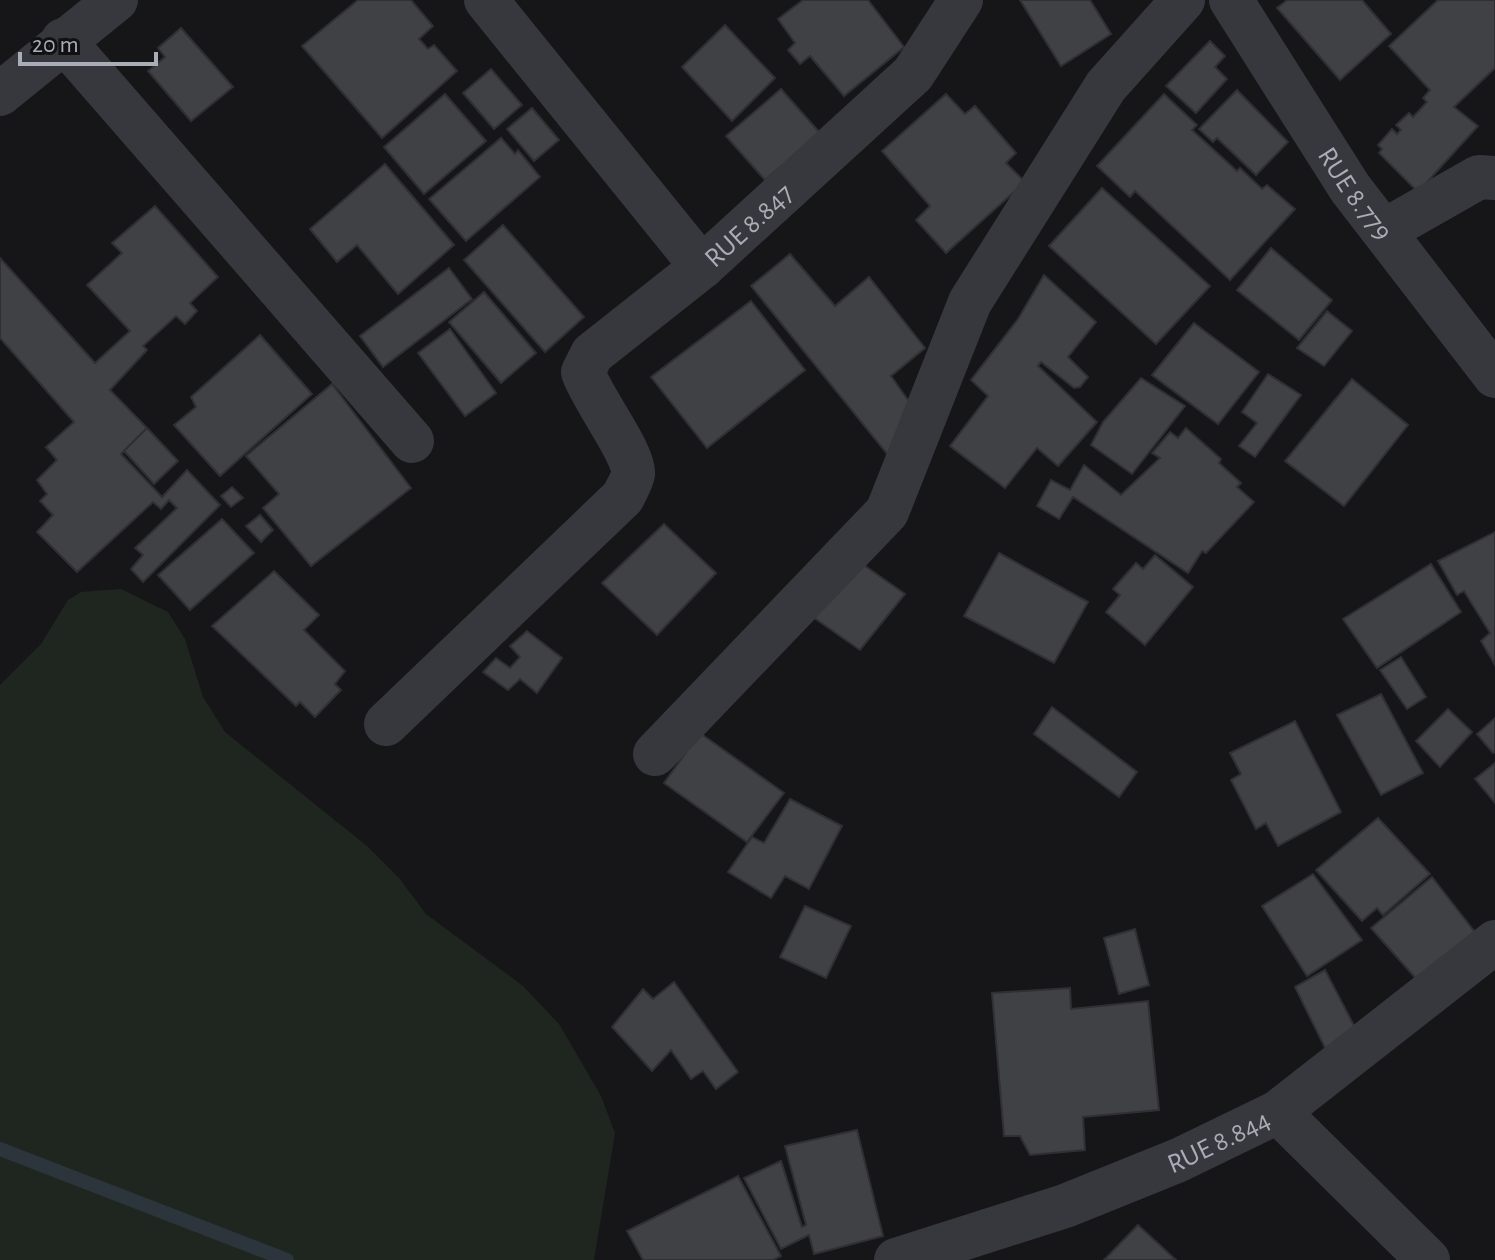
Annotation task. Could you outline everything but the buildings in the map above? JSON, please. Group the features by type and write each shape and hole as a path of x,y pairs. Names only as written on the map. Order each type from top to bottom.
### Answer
{"street":[{"path":"0,94 116,0"},
{"name":"RUE 8.847","path":"486,0 702,267 913,74 961,0"},
{"path":"655,754 887,512 970,302 1106,86 1183,0"},
{"name":"RUE 8.779","path":"1231,0 1350,188 1495,376"},
{"path":"63,40 412,441"},
{"path":"1384,231 1479,177 1495,178"},
{"path":"386,724 623,497 634,473 630,456 590,393 583,372 592,354 702,267"},
{"name":"RUE 8.844","path":"896,1260 1065,1206 1179,1160 1278,1112 1495,942"},
{"path":"1278,1112 1428,1260"}],"shaded area":[{"path":"121,589 168,612 185,639 203,697 225,732 367,846 399,878 426,914 523,986 559,1024 601,1096 615,1133 594,1260 0,1260 0,685 41,644 68,600 81,592"}],"waterway":[{"path":"0,1149 287,1260"}]}
